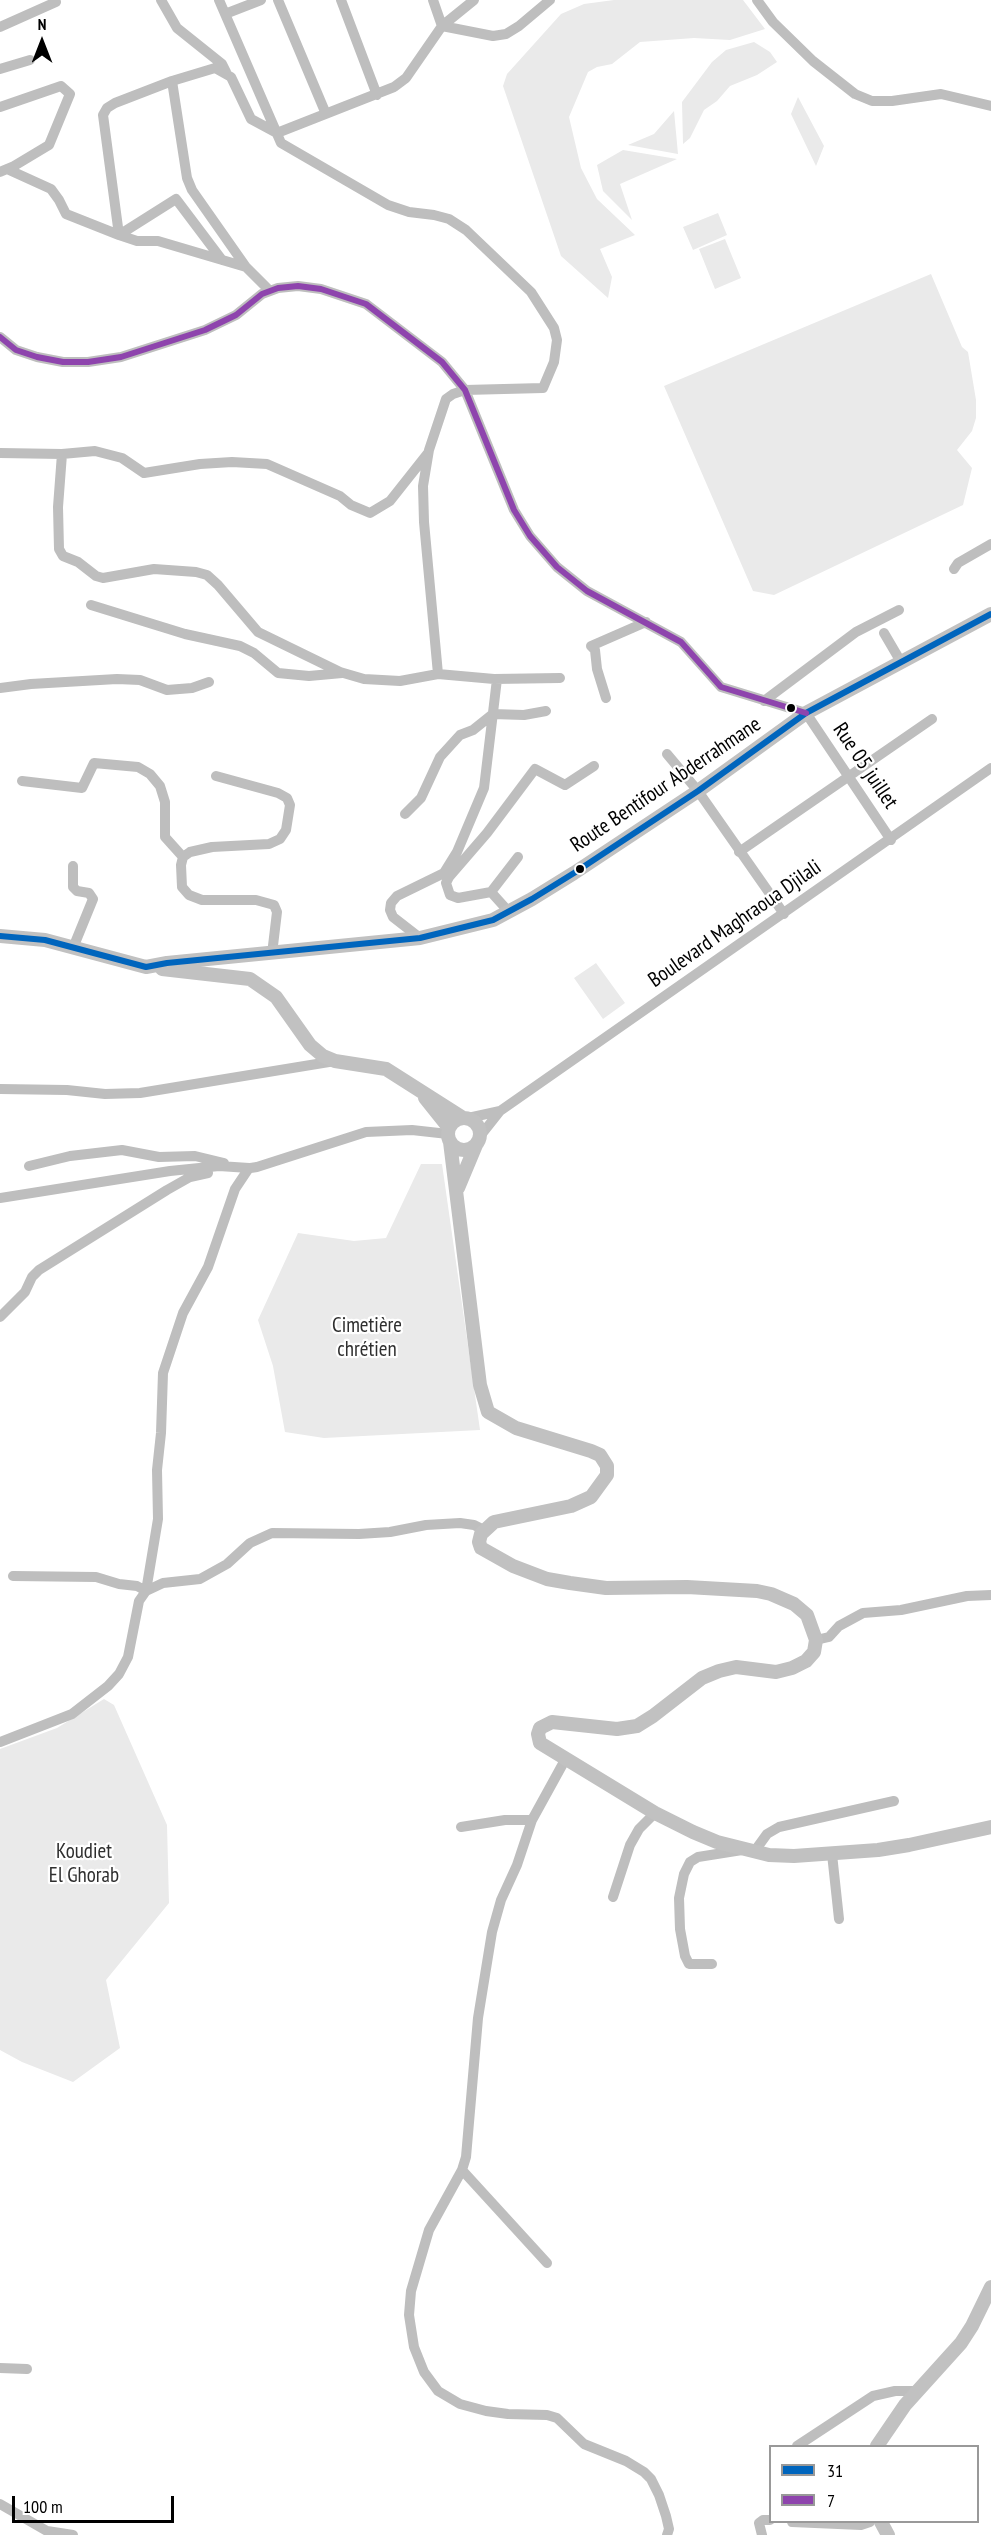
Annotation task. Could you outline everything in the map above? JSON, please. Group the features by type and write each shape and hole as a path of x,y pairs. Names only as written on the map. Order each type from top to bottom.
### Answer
{"main road":[{"name":"Route Bentifour Abderrahmane","path":"146,967 166,963 420,938 492,920 574,873 698,791 806,713 991,614"},
{"path":"0,936 45,940 146,967 250,979 276,997 310,1045 322,1056 335,1061 386,1069 477,1124 478,1140 457,1190"},
{"path":"416,1087 454,1146 465,1150 478,1140"},
{"path":"466,1118 452,1123 449,1135 480,1385 488,1412 516,1428 600,1455 607,1466 607,1475 591,1497 571,1506 494,1522 484,1530 479,1542 481,1548 547,1579 606,1588 669,1587 757,1591 783,1598 807,1616 816,1640 814,1652 806,1661 792,1668 776,1672 736,1667 719,1671 702,1678 653,1716 632,1728 617,1729 555,1721 543,1725 538,1734 540,1743 655,1813 717,1842 749,1851 794,1856 832,1854 909,1845 991,1827"},
{"path":"878,2445 905,2405 961,2343 991,2287"}],"street":[{"path":"161,0 177,28 222,64 225,72"},
{"path":"219,0 280,143 388,205 409,212 449,219 466,230 531,292 546,313 558,340 554,362 543,388 465,390 453,393 447,399 429,450 423,486 424,522 438,674"},
{"path":"225,14 261,0"},
{"path":"278,0 326,114"},
{"path":"341,0 377,95"},
{"path":"433,0 442,26"},
{"path":"277,133 394,87 406,78 442,26 474,0"},
{"path":"442,26 493,36 506,34 550,0"},
{"path":"757,0 773,22 813,61 855,94 872,101 892,101 941,93 991,106"},
{"path":"0,27 56,2"},
{"path":"0,69 30,60"},
{"path":"119,235 103,115 107,108 115,102 215,68 231,77 251,118 277,133"},
{"path":"172,81 187,178 192,190 246,267 270,291"},
{"path":"0,107 61,86 70,94 49,145 4,170"},
{"path":"4,170 51,189 66,214 137,241 158,242 246,267"},
{"path":"119,235 176,199 223,261"},
{"path":"0,337 16,350 46,359 88,362 121,357 205,330 236,315 262,294 270,291 298,286 321,289 366,303 442,362 465,390 514,510 530,536 557,567 588,591 681,642 721,687 806,713"},
{"path":"0,453 95,452 122,458 144,473 200,464 232,462 267,464 340,496 351,505 370,513 390,501 429,450"},
{"path":"62,454 58,507 59,549 63,556 78,562 96,576 104,578 154,569 207,575 258,632 342,673 364,679 400,681 438,674 497,679 560,678"},
{"path":"954,569 958,563 991,544"},
{"path":"91,606 185,634 234,644 254,653 278,673 309,676 342,673"},
{"path":"764,701 856,632 899,610"},
{"path":"606,698 597,669 595,650 591,646 646,621"},
{"path":"884,633 901,662"},
{"path":"0,688 117,679 140,680 167,690 192,688 209,682"},
{"path":"420,938 393,917 390,910 391,903 397,896 444,873 457,852 484,788 497,679"},
{"path":"405,814 422,798 440,757 449,745 493,714 524,715 546,711"},
{"name":"Rue 05 juillet","path":"806,713 891,840"},
{"path":"739,852 932,719"},
{"path":"667,754 698,791 784,914"},
{"path":"22,781 82,788 94,763 138,766 150,774 160,786 165,802 165,837 183,856"},
{"path":"518,857 491,892 458,898 450,895 447,883 535,769 565,785 594,766"},
{"name":"Boulevard Maghraoua Djilali","path":"500,1111 991,768"},
{"path":"183,856 202,848 269,844 280,839 286,830 290,806 286,798 278,793 216,776"},
{"path":"183,856 180,877 182,887 189,895 202,900 256,900 274,905 277,912 272,954"},
{"path":"73,866 73,887 77,891 89,893 93,899 73,948"},
{"path":"491,892 509,912"},
{"path":"0,1089 68,1090 105,1094 140,1093 335,1061"},
{"path":"466,1118 500,1111"},
{"path":"478,1140 500,1111"},
{"path":"0,1317 25,1292 32,1276 39,1270 190,1177 249,1168 366,1132 412,1130 449,1135"},
{"path":"29,1166 69,1156 122,1150 159,1157 195,1156 249,1168"},
{"path":"0,1198 132,1176 232,1166"},
{"path":"0,1742 72,1714 108,1686 119,1674 128,1657 139,1601 146,1591 158,1519 157,1470 164,1373 183,1313 208,1267 231,1199 249,1168"},
{"path":"146,1591 163,1583 200,1579 227,1564 250,1543 272,1533 359,1534 460,1523 474,1525 484,1530"},
{"path":"13,1576 96,1577 119,1584 137,1586 146,1591"},
{"path":"816,1640 829,1637 839,1626 863,1612 901,1610 967,1596 991,1595"},
{"path":"565,1760 532,1820 517,1865 501,1900 485,1964 477,2018 466,2157 462,2170 429,2230 411,2291 409,2315 414,2347 424,2372 438,2391 460,2404 508,2414 548,2415 557,2418 584,2444 644,2472 659,2494 669,2529 667,2535"},
{"path":"712,1964 689,1964 685,1956 680,1929 679,1898 684,1874 690,1862 698,1857 749,1851 767,1834 779,1827 894,1801"},
{"path":"613,1897 630,1845 639,1829 655,1813"},
{"path":"461,1827 505,1820 532,1820"},
{"path":"832,1854 839,1919"},
{"path":"462,2170 547,2263"},
{"path":"0,2368 27,2369"},
{"path":"799,2445 873,2396 896,2391 917,2391"},
{"path":"0,2504 47,2530 72,2535"},
{"path":"762,2535 759,2523 769,2520"},
{"path":"809,2523 861,2526 868,2523"}],"green space":[{"path":"614,0 743,0 765,29 730,40 694,38 640,42 612,64 597,67 588,72 569,117 581,168 597,199 635,235 600,249 612,277 608,298 561,256 503,86 507,74 561,14 584,4"},
{"path":"754,42 770,52 777,62 757,75 730,86 717,101 704,110 690,138 683,144 682,102 712,62 726,50"},
{"path":"798,97 824,146 816,166 791,114"},
{"path":"674,111 678,154 628,145 654,134"},
{"path":"623,150 677,159 620,184 632,220 603,191 597,165"},
{"path":"718,213 727,235 693,250 683,227"},
{"path":"725,239 741,278 715,289 699,249"},
{"path":"931,274 962,347 968,352 976,400 976,418 972,431 957,450 972,468 963,505 774,595 753,591 664,386"},
{"path":"596,963 625,1003 603,1019 574,978"},
{"name":"Cimetière chrétien","path":"421,1164 442,1164 480,1430 324,1438 285,1432 273,1366 258,1320 298,1233 354,1241 386,1238"},
{"name":"Koudiet El Ghorab","path":"104,1699 114,1705 167,1825 169,1903 106,1980 120,2048 73,2082 22,2062 0,2050 0,1749 57,1728"}],"transit line":[{"name":"7","path":"0,337 16,350 37,357 63,362 88,362 121,357 205,330 236,315 262,294 278,288 298,286 321,289 366,304 442,362 465,390 514,510 530,536 557,567 587,591 681,642 721,687 806,713"},
{"name":"31","path":"0,936 45,940 146,967 420,938 493,920 574,873 698,791 806,713 991,614"}]}
